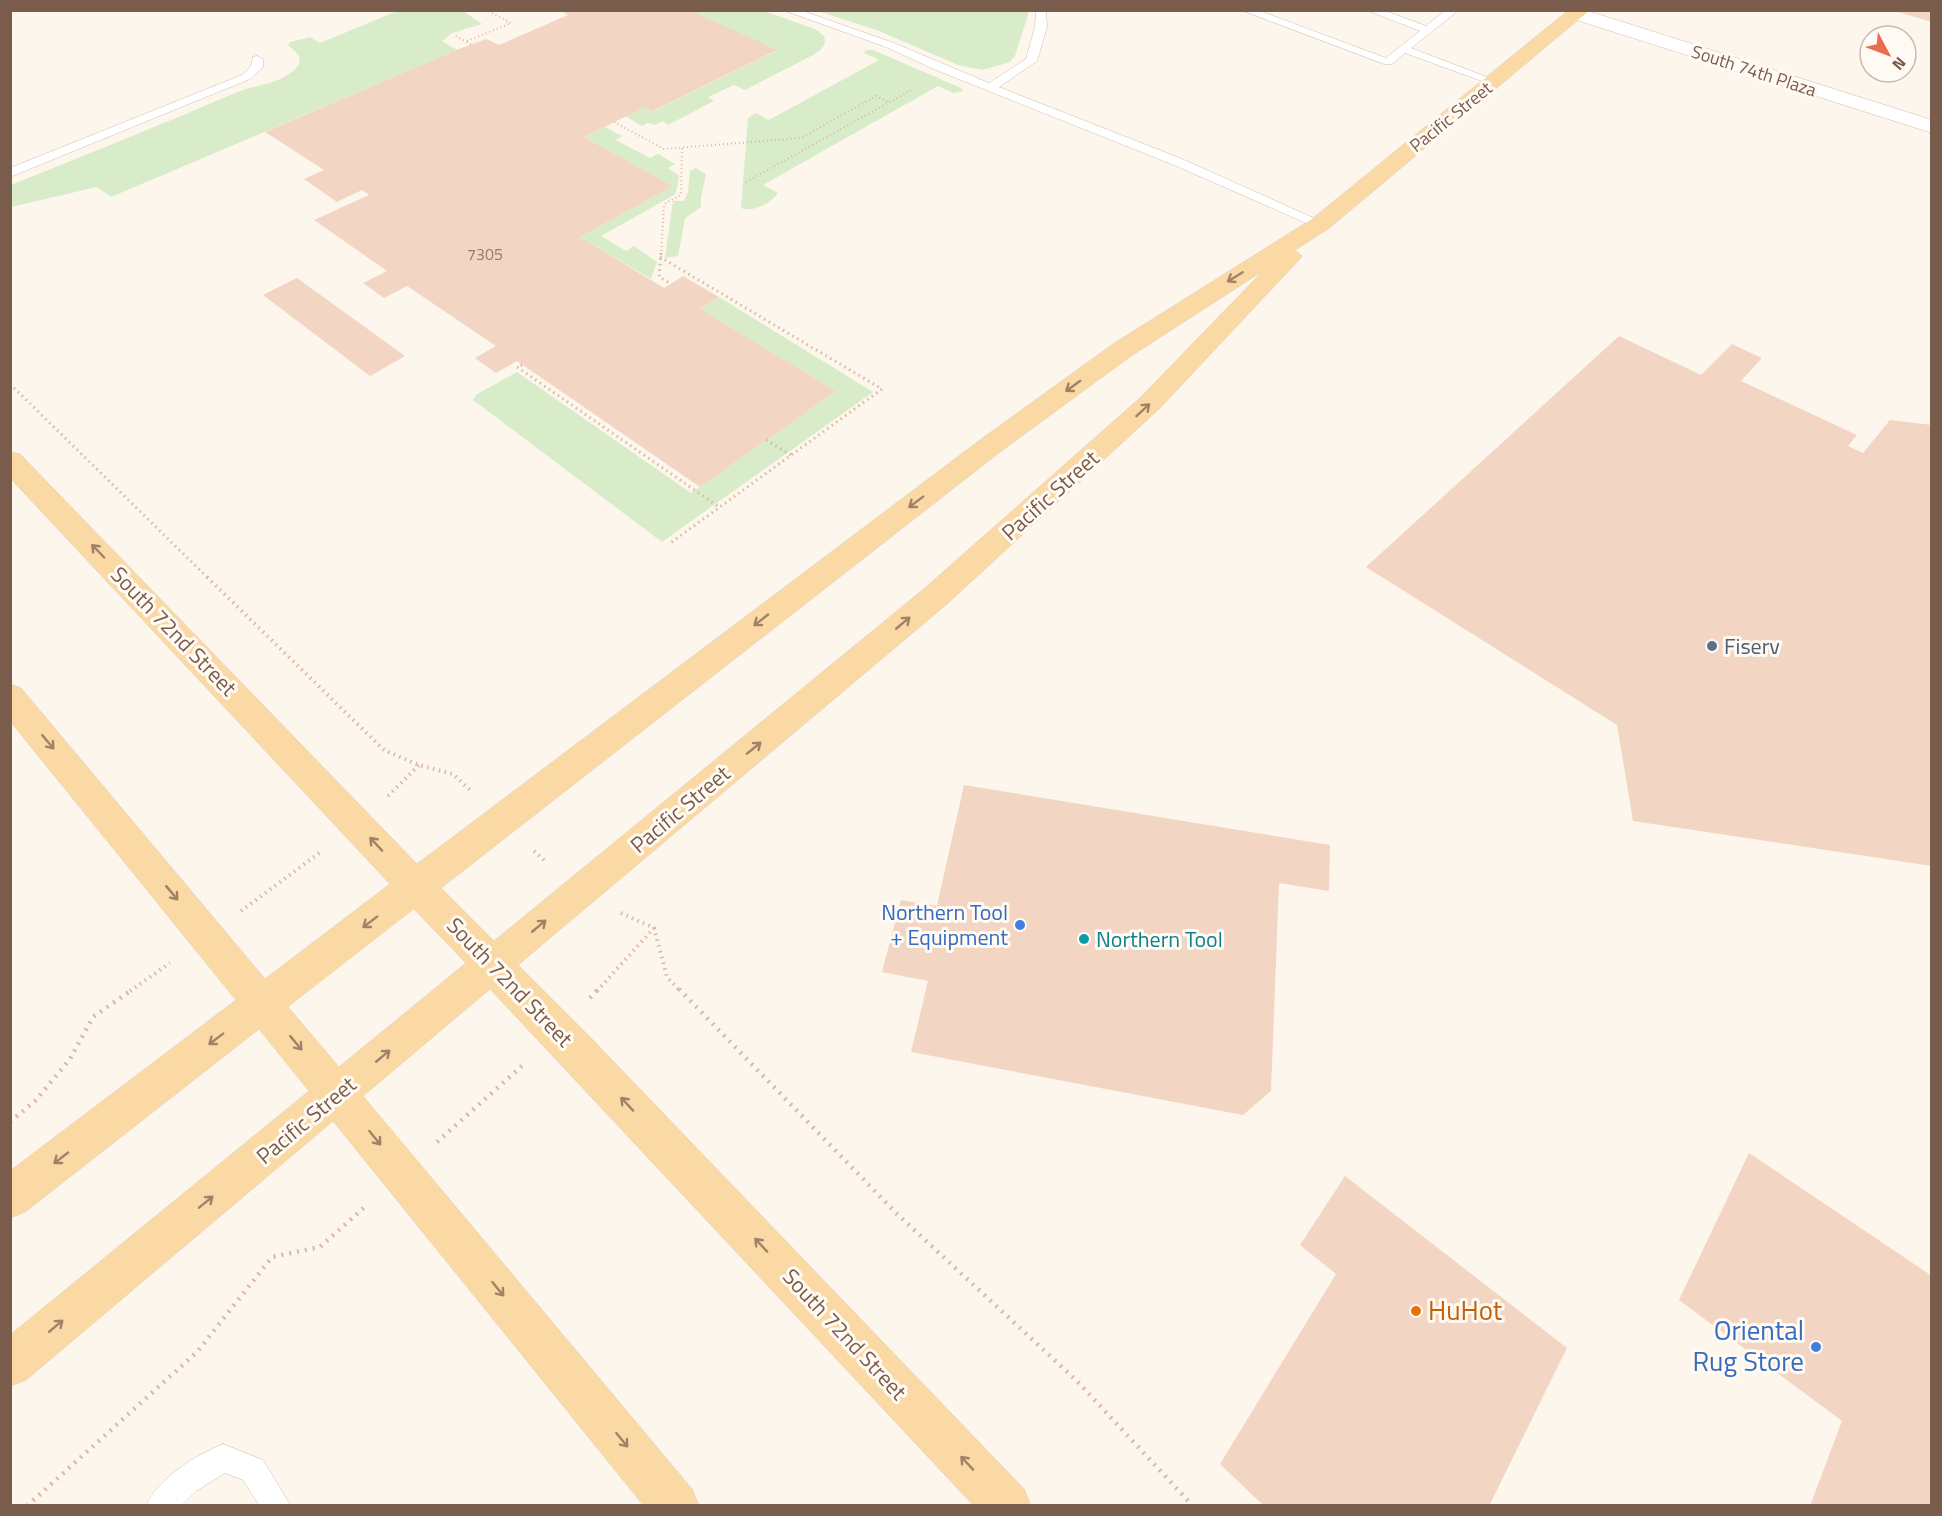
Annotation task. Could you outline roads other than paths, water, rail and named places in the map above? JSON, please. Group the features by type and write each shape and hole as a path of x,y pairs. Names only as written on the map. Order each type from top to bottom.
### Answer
{"main road":[{"name":"Pacific Street","path":"10,1197 857,546 1122,350 1320,224 1494,82 1575,12"},
{"name":"Pacific Street","path":"10,1364 936,596 1150,404 1320,224"},
{"name":"South 72nd Street","path":"10,461 416,887 559,1032 1007,1506"},
{"path":"10,697 338,1093 675,1506"}],"street":[{"name":"South 74th Plaza","path":"1575,12 1932,127"}],"lane":[{"path":"788,10 890,45 940,68 1178,162 1320,224"},
{"path":"991,87 1031,61 1041,27 1041,10"},
{"path":"1246,10 1388,62 1454,10"},
{"path":"1371,10 1428,30"},
{"path":"1403,50 1494,82"},
{"path":"10,173 246,77 257,67 257,59"},
{"path":"160,1506 186,1481 223,1458 253,1470 277,1506"}],"place":[{"name":"Fiserv","path":"1712,646"},
{"name":"Northern Tool + Equipment","path":"1020,925"},
{"name":"Northern Tool","path":"1084,939"},
{"name":"HuHot","path":"1416,1311"},
{"name":"Oriental Rug Store","path":"1816,1347"}]}
